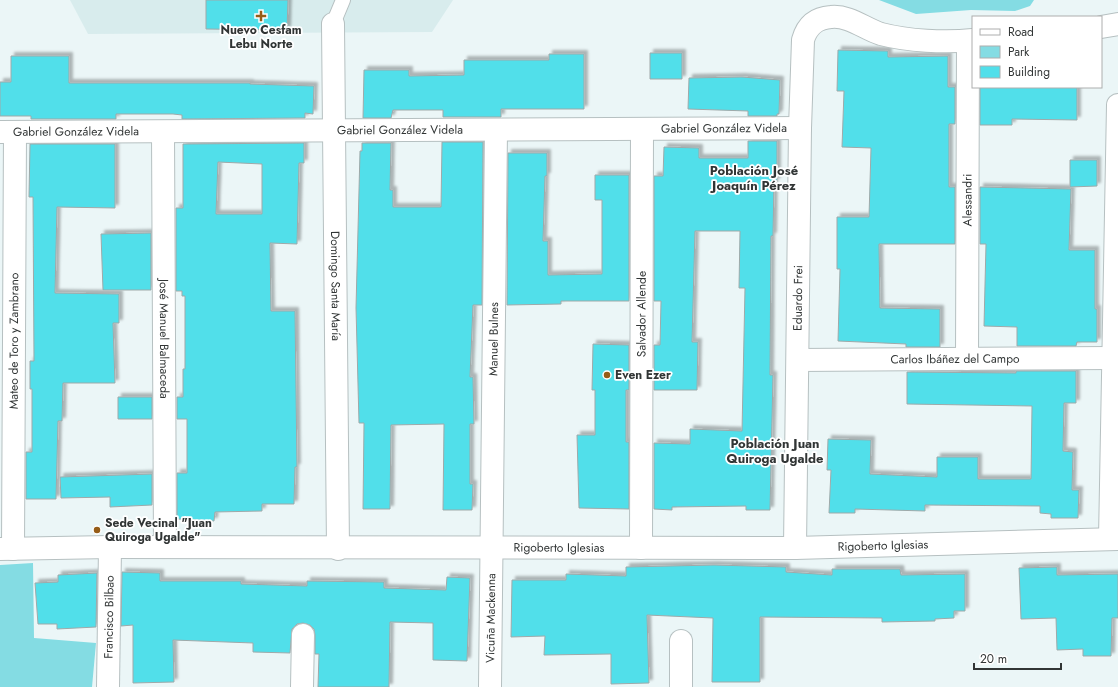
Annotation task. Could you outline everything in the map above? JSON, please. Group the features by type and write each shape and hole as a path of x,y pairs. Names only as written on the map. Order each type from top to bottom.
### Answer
{"street":[{"name":"Eduardo Frei","path":"795,548 800,128 803,48 805,33 809,26 820,19 832,16 845,18 868,29 897,38 970,41"},
{"name":"Domingo Santa María","path":"333,24 338,549"},
{"path":"1102,27 1118,24"},
{"name":"Alessandri","path":"967,359 970,41"},
{"path":"1114,539 1113,358 1118,105"},
{"name":"Gabriel González Videla","path":"7,132 800,128"},
{"name":"Salvador Allende","path":"641,548 642,129"},
{"name":"Manuel Bulnes","path":"491,548 496,130"},
{"name":"Mateo de Toro y Zambrano","path":"7,132 7,549"},
{"name":"José Manuel Balmaceda","path":"163,132 165,547"},
{"name":"Carlos Ibáñez del Campo","path":"798,360 1113,358"},
{"name":"Rigoberto Iglesias","path":"7,549 110,547 338,549 795,548 1114,539"},
{"name":"Francisco Bilbao","path":"108,687 110,547"},
{"name":"Vicuña Mackenna","path":"490,687 491,548"},
{"path":"302,635 302,687"},
{"path":"681,641 681,687"}],"lane":[{"path":"333,24 342,0"}],"shaded area":[{"name":"Nuevo Cesfam Lebu Norte","path":"70,0 453,0 432,32 88,34"}],"green space":[{"path":"879,0 1034,0 1030,6 1015,11 971,10 916,14"},
{"path":"33,563 34,638 96,643 92,687 0,687 0,565"}],"building":[{"path":"206,0 288,0 287,30 206,29"},
{"path":"838,50 888,51 888,57 948,56 948,87 955,87 955,124 949,124 949,187 955,187 955,244 879,244 880,308 940,309 940,347 906,347 906,344 838,341 840,269 837,269 837,217 869,217 871,148 842,147 844,91 837,91"},
{"path":"650,53 682,53 682,79 650,79"},
{"path":"549,54 584,54 584,109 501,109 501,117 443,117 443,110 393,110 391,118 363,118 364,70 409,70 409,76 464,75 464,60 549,60"},
{"path":"11,56 69,56 69,83 250,83 314,86 313,114 305,113 305,118 182,119 182,115 173,114 116,114 116,119 31,119 31,116 0,116 0,82 11,82"},
{"path":"742,77 780,80 779,114 777,114 777,116 748,116 748,111 688,109 689,78"},
{"path":"980,88 1077,88 1077,120 1012,119 1012,125 980,125"},
{"path":"748,141 777,141 777,181 774,181 773,236 771,236 770,375 773,375 770,510 746,510 746,506 672,507 672,510 654,509 654,443 690,444 690,429 742,431 745,288 739,288 740,231 695,231 692,342 698,342 697,390 654,390 654,345 660,345 661,301 654,301 654,176 663,176 664,147 699,148 699,158 748,158"},
{"path":"442,142 483,142 482,305 473,305 470,377 473,377 474,424 470,424 470,484 473,484 472,510 443,510 444,424 391,425 390,509 363,509 364,423 359,423 356,308 360,151 362,151 362,143 391,143 390,190 393,190 393,207 441,207"},
{"path":"304,143 304,163 299,163 297,244 270,243 271,311 295,311 297,467 295,467 294,504 262,504 262,511 215,512 214,521 177,519 177,473 187,473 187,419 177,419 177,397 183,397 183,369 185,369 185,296 182,296 182,291 176,291 176,208 183,208 183,144","holes":["218,162 262,164 262,214 216,214"]},
{"path":"30,144 115,144 115,208 57,207 55,293 119,294 119,323 113,323 115,383 63,383 62,421 58,421 56,499 26,499 26,452 32,452 32,389 30,389 30,361 34,361 33,197 29,197"},
{"path":"508,153 547,153 543,241 548,241 548,275 602,274 602,200 595,200 595,175 629,175 629,301 561,301 561,304 507,305"},
{"path":"1070,160 1097,160 1097,186 1070,187"},
{"path":"980,187 1071,189 1069,250 1095,250 1095,309 1097,309 1097,342 1077,342 1076,346 1017,346 1017,327 984,326 986,244 980,244"},
{"path":"151,233 151,290 103,290 101,234"},
{"path":"593,344 629,345 629,390 626,390 626,442 629,442 629,509 579,508 577,435 595,435 595,390 592,390"},
{"path":"1016,371 1076,371 1076,403 1064,403 1063,451 1073,452 1072,490 1079,490 1078,518 1051,518 1051,514 1040,513 1040,506 925,505 925,511 855,509 855,513 829,513 831,470 827,470 828,439 871,440 870,474 937,477 937,457 978,457 978,479 1031,479 1032,406 907,404 907,372 1016,373"},
{"path":"118,397 152,397 152,419 118,419"},
{"path":"152,474 152,505 110,507 110,497 61,498 60,477"},
{"path":"714,565 786,567 786,572 832,575 832,569 900,569 901,575 965,574 965,611 954,611 954,618 935,619 935,621 882,622 882,618 760,617 760,682 712,682 713,618 647,615 649,683 611,684 611,654 544,655 545,636 511,637 512,580 566,580 566,574 626,576 626,567"},
{"path":"1057,567 1057,575 1118,574 1118,618 1112,618 1111,656 1083,656 1083,649 1057,650 1056,618 1021,619 1019,568"},
{"path":"122,572 160,573 160,581 241,581 241,584 307,586 307,581 384,582 384,588 446,590 447,577 470,578 467,661 433,660 433,623 390,622 389,687 318,687 319,654 315,654 314,629 310,625 303,623 297,624 292,629 290,653 253,652 253,643 173,640 174,682 133,683 133,625 121,626"},
{"path":"97,573 96,627 57,629 57,624 38,624 35,583 58,582 58,575"}],"place":[{"name":"Nuevo Cesfam Lebu Norte","path":"261,16"},
{"name":"Even Ezer","path":"607,375"},
{"name":"Sede Vecinal \"Juan Quiroga Ugalde\"","path":"97,530"}],"district":[{"name":"Población José Joaquín Pérez","path":"754,178"},
{"name":"Población Juan Quiroga Ugalde","path":"775,450"}]}
